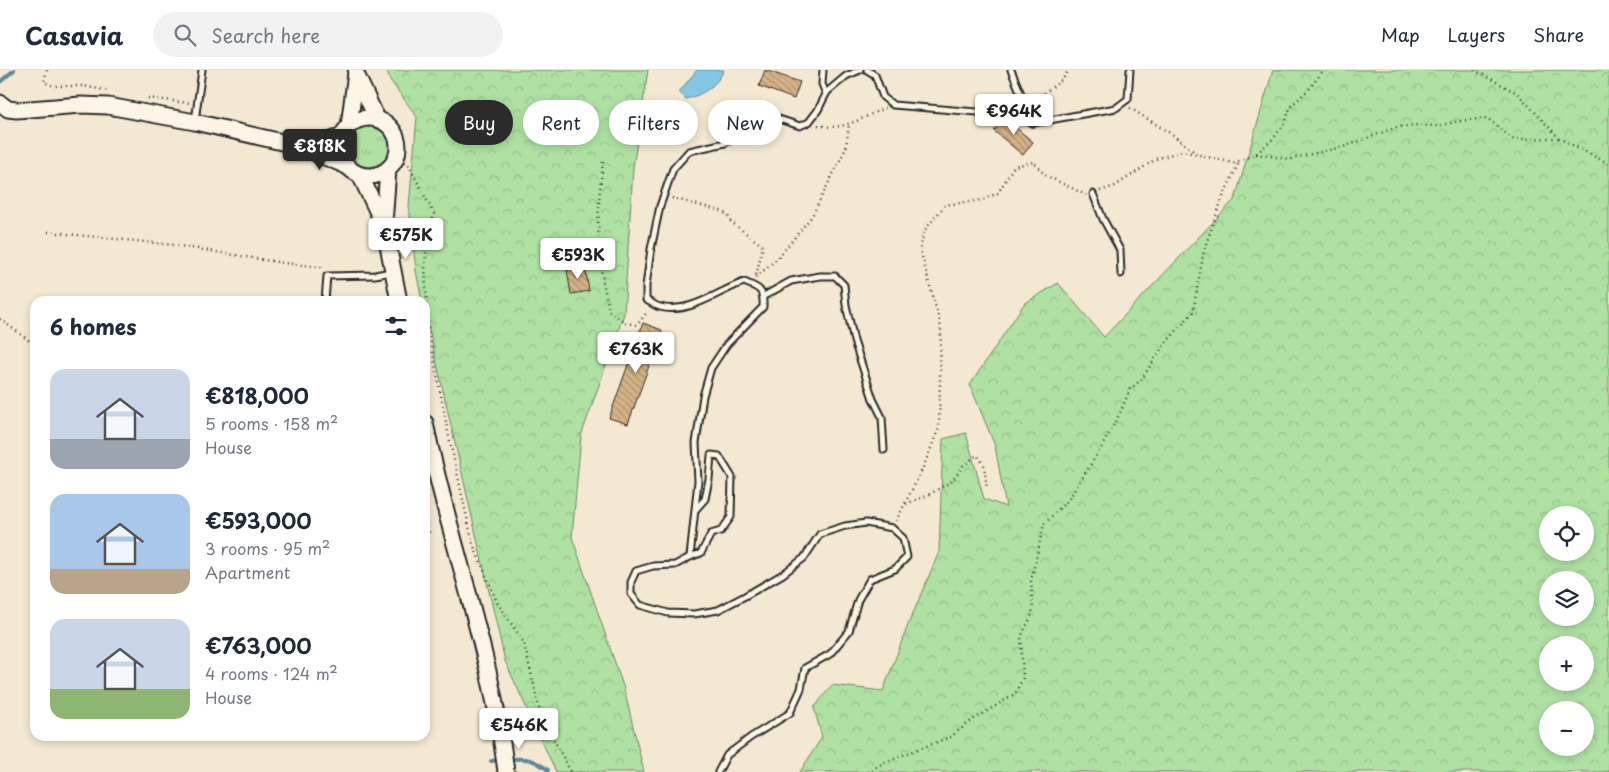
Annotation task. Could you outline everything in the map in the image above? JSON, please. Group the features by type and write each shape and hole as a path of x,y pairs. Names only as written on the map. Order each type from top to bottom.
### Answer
{"main road":[{"path":"356,72 377,119"},
{"path":"347,166 342,157 340,147 346,131 356,72"},
{"path":"1,104 8,109 17,110 81,105 108,106 195,122 308,148 360,174 374,176 392,164"},
{"path":"308,148 346,131 353,123 364,118 377,119 388,125 396,134 398,146 392,164 384,225"},
{"path":"360,174 384,225 398,296"},
{"path":"430,446 481,640 502,735 506,770"}],"lane":[{"path":"195,122 202,70"},
{"path":"823,70 822,84 826,94"},
{"path":"690,557 698,481 696,443 703,396 711,368 727,344 764,307 764,296 758,287 744,282 695,304 677,309 659,307 646,300 651,249 660,206 672,169 689,151 725,143 762,122 776,118 800,126 809,122 826,94 846,76 860,70"},
{"path":"867,70 876,75 883,97 894,105 1013,115 1033,123 1116,108 1128,99 1130,70"},
{"path":"1010,70 1033,123"},
{"path":"1093,194 1103,219 1120,250 1121,274"},
{"path":"325,296 327,276 375,275 393,271"},
{"path":"764,296 791,281 820,276 835,276 844,284 846,305 854,341 870,392 882,417 884,450"},
{"path":"696,510 705,499 710,478 711,455 719,456 732,477 731,517 721,530 710,534 701,553 675,565 654,566 636,571 631,582 631,594 640,604 668,613 694,614 718,610 782,574 804,558 820,534 845,526 866,523 892,528 903,538 907,558 895,569 870,579 858,600 849,632 830,654 804,668 802,689 790,713 751,737 727,755 718,772"}],"path":[{"path":"1026,105 1042,96 1062,80 1070,70"},
{"path":"892,528 922,470 939,428 941,328 920,249 924,231 945,205 982,200 998,193 1014,166 1034,162 1045,175 1087,196 1115,186 1156,159 1182,151 1234,163 1240,161 1256,154 1274,138 1286,121 1290,107 1326,70"},
{"path":"1474,70 1517,93 1560,138 1609,164"},
{"path":"1122,103 1173,134 1199,156"},
{"path":"809,122 826,127 845,126 894,105"},
{"path":"1256,154 1290,159 1346,146 1397,127 1437,126 1487,118 1513,139 1560,138"},
{"path":"756,277 778,258 812,216 846,148 849,124"},
{"path":"867,772 885,762 950,737 974,719 1015,694 1023,678 1021,637 1031,618 1031,580 1044,524 1068,500 1100,450 1121,411 1130,389 1141,380 1164,345 1193,312 1204,250 1222,199 1240,161"},
{"path":"602,162 598,194 599,230 602,276 609,311 626,323 637,325 653,304"},
{"path":"392,164 408,164 434,214 425,265 426,296"},
{"path":"664,196 721,211 728,215 731,222 763,246 754,286"},
{"path":"48,232 174,245 284,263 321,267 327,276"},
{"path":"0,319 30,341"},
{"path":"430,338 449,437 473,544 497,602 524,643 541,716 571,772"},
{"path":"904,504 928,495 952,481 963,466 977,455 984,465 987,489"}],"green space":[{"path":"387,70 648,70 643,100 609,100 609,145 637,145 633,168 624,314 581,436 572,537 624,689 644,772 556,772 505,661 430,334 430,296 421,296 416,271 409,206 417,117 390,80"},
{"path":"1273,70 1609,70 1609,772 800,772 822,737 814,708 832,685 883,691 939,552 943,439 966,433 984,499 1006,507 995,446 970,385 1024,304 1058,283 1104,337 1235,199"},
{"path":"373,126 381,129 387,135 390,147 387,159 381,165 365,168 357,165 351,159 348,143 351,135 357,129"}],"water":[{"path":"697,70 724,70 717,81 708,89 686,99 679,92"}],"building":[{"path":"765,70 800,82 794,99 759,86"},
{"path":"1004,118 1033,142 1023,155 994,131"},
{"path":"585,267 589,291 571,294 567,270"},
{"path":"643,323 662,330 628,424 609,418"}],"waterway":[{"path":"0,82 14,70"},
{"path":"508,759 533,761 548,770 547,772"},
{"path":"491,761 501,760"}]}
